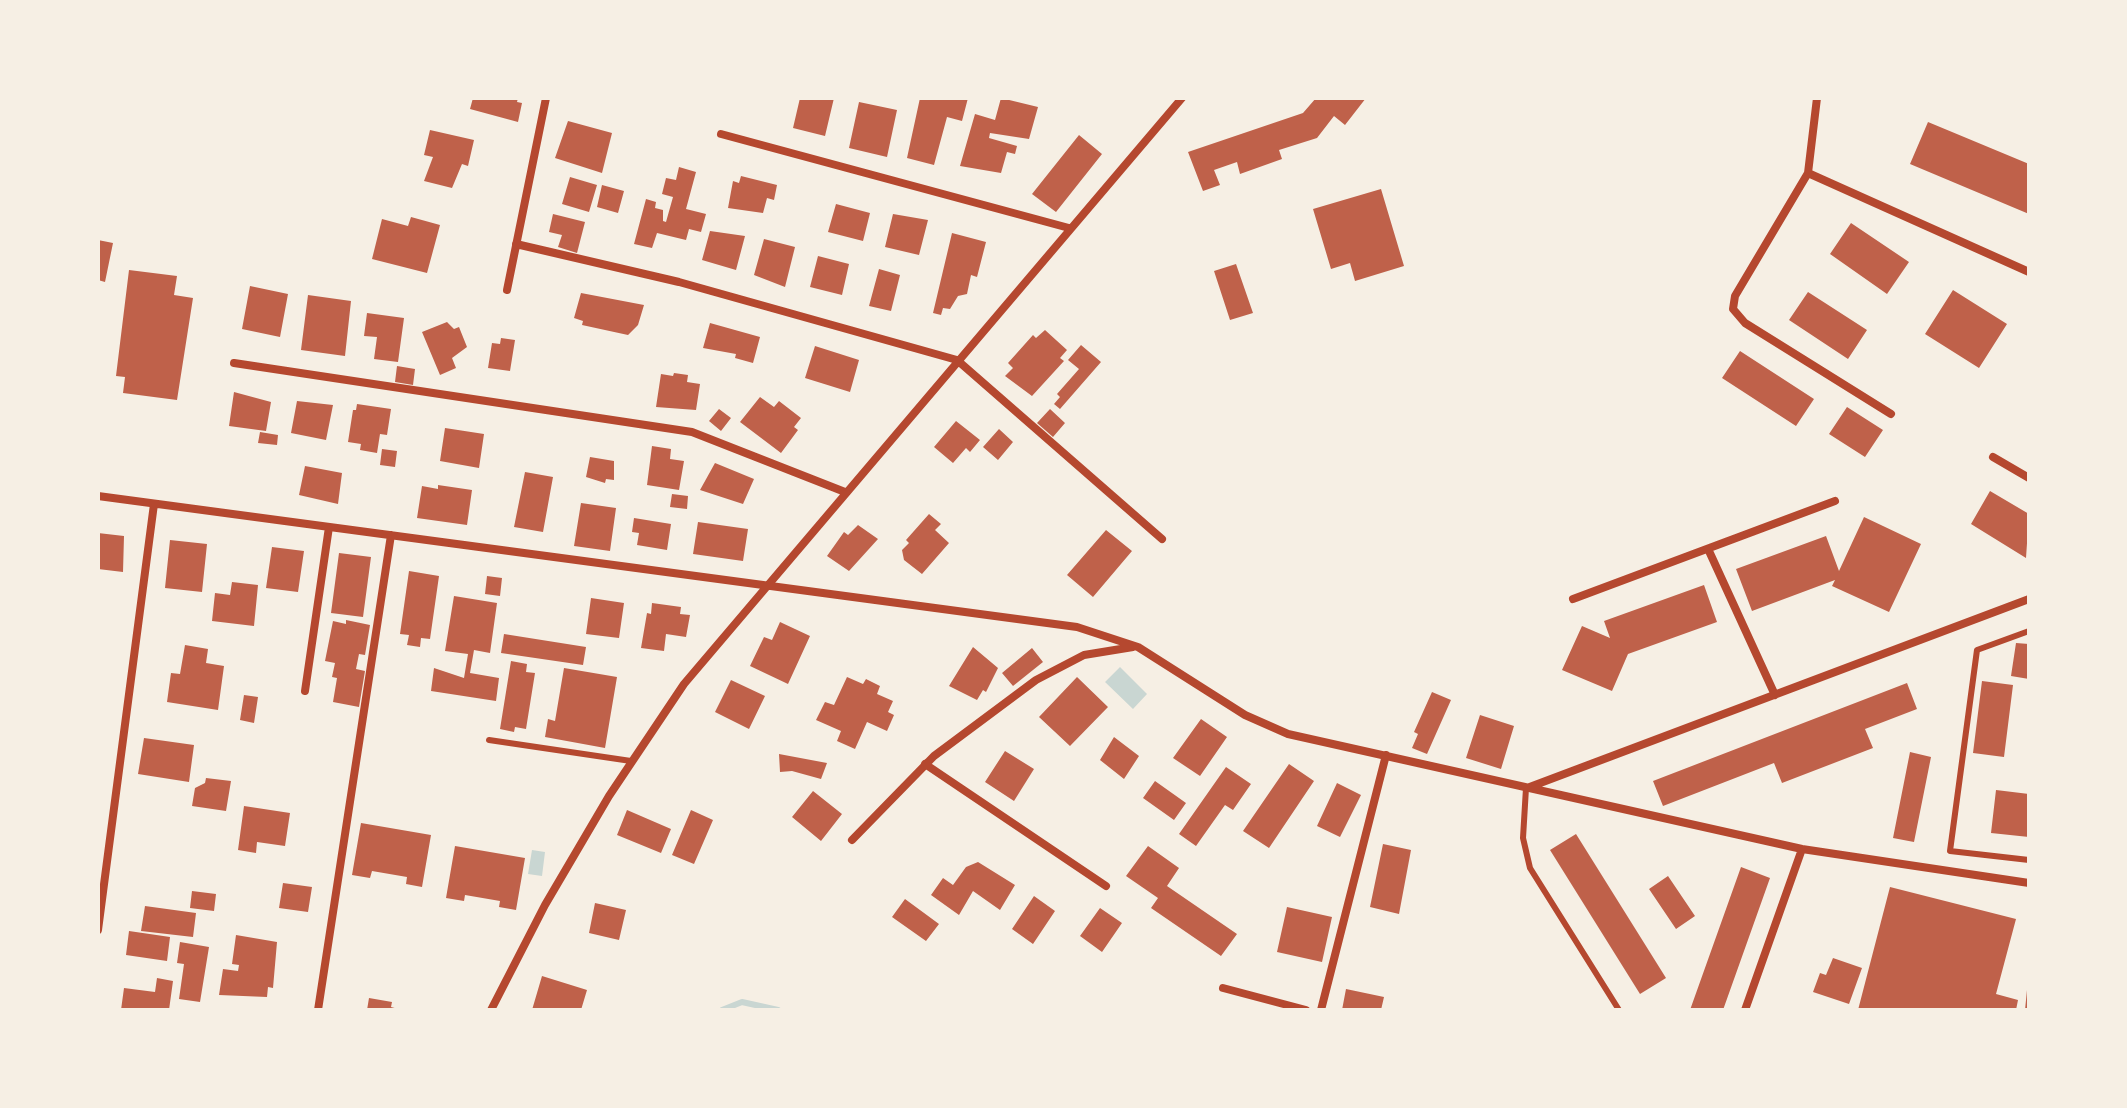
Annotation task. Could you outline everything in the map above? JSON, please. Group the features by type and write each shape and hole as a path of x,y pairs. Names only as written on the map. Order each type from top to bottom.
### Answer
{"street":[{"path":"507,290 546,98"},
{"path":"491,1010 545,905 631,761 684,684 1182,98"},
{"path":"1817,98 1808,173 1735,296 1733,309 1745,323 1891,414"},
{"path":"721,134 1069,228"},
{"path":"1808,173 2029,272"},
{"path":"516,244 679,282 957,360 1162,539"},
{"path":"234,363 692,432 845,492"},
{"path":"1993,457 2029,478"},
{"path":"98,496 1068,625 1138,647 1245,715 1275,730 1802,849 2029,883"},
{"path":"1573,599 1709,551 1835,501"},
{"path":"98,930 154,504"},
{"path":"305,691 329,527"},
{"path":"318,1010 391,535"},
{"path":"1709,551 1775,695"},
{"path":"1526,788 2029,599"},
{"path":"852,840 925,764 1048,672 1095,651 1138,647"},
{"path":"1321,1010 1386,755"},
{"path":"925,764 1106,886"},
{"path":"1745,1010 1802,849"},
{"path":"1223,988 1306,1010"}],"lane":[{"path":"2029,631 1977,650 1950,851 2029,860"},
{"path":"489,740 631,761"},
{"path":"1526,788 1523,838 1530,868 1619,1010"}],"shaded area":[{"path":"1120,667 1147,694 1133,709 1105,682"},
{"path":"532,850 545,852 542,876 528,874"}],"building":[{"path":"473,98 518,98 517,102 522,103 518,122 470,109"},
{"path":"800,98 834,98 825,136 793,128"},
{"path":"920,98 968,98 962,121 947,117 934,165 907,158"},
{"path":"1001,98 1038,107 1029,139 990,133 989,138 1017,146 1015,154 1007,152 1001,173 960,166 975,114 995,120"},
{"path":"1316,98 1366,98 1345,125 1334,116 1317,138 1279,150 1282,159 1240,174 1237,162 1214,170 1220,185 1203,191 1188,152 1303,113"},
{"path":"859,102 897,110 887,157 849,148"},
{"path":"568,121 612,133 602,173 555,158"},
{"path":"1928,122 2029,164 2029,214 1910,164"},
{"path":"430,130 474,140 468,166 462,164 452,188 424,181 433,157 424,155"},
{"path":"1079,135 1102,154 1056,212 1032,194"},
{"path":"679,167 696,172 686,209 706,214 701,232 689,229 686,240 657,233 652,248 634,244 646,199 656,202 655,208 663,210 663,221 666,222 673,197 662,194 666,178 676,180"},
{"path":"741,176 777,185 774,200 767,198 763,213 728,208 733,181 739,183"},
{"path":"570,177 597,185 589,212 562,204"},
{"path":"602,185 624,191 618,213 597,207"},
{"path":"1381,189 1404,266 1355,281 1350,263 1331,269 1313,209"},
{"path":"836,204 870,213 863,241 828,232"},
{"path":"553,214 585,222 577,253 558,247 562,235 549,232"},
{"path":"893,214 928,220 919,255 885,247"},
{"path":"411,217 440,225 427,273 372,259 382,219 408,226"},
{"path":"1851,223 1909,262 1887,294 1830,254"},
{"path":"710,231 745,236 736,270 702,260"},
{"path":"952,233 986,242 977,277 971,275 967,294 958,296 950,309 943,308 941,315 933,313"},
{"path":"764,239 795,247 785,287 754,275"},
{"path":"98,240 113,243 105,282 98,280"},
{"path":"818,256 849,264 842,295 810,287"},
{"path":"1236,264 1253,313 1230,320 1214,271"},
{"path":"879,269 900,275 891,311 869,306"},
{"path":"129,270 177,276 174,295 193,298 177,400 123,393 125,377 116,376"},
{"path":"250,286 288,294 280,337 242,329"},
{"path":"1953,290 2007,324 1979,368 1925,334"},
{"path":"1808,292 1867,330 1848,359 1789,320"},
{"path":"581,293 644,305 638,325 628,335 582,325 583,321 574,318"},
{"path":"308,295 351,301 345,356 301,350"},
{"path":"367,313 404,318 398,362 374,359 377,337 364,336"},
{"path":"447,322 454,329 459,327 467,347 452,358 456,368 440,375 422,332"},
{"path":"710,323 760,337 753,363 735,358 736,354 703,348"},
{"path":"1045,330 1067,350 1060,358 1064,361 1032,396 1005,376 1013,368 1008,363 1033,335 1036,338"},
{"path":"501,338 515,340 510,371 488,368 492,343 500,344"},
{"path":"1081,345 1101,362 1060,409 1054,404 1060,397 1057,394 1079,369 1068,360"},
{"path":"815,346 859,360 850,392 805,378"},
{"path":"1740,351 1814,399 1796,426 1722,378"},
{"path":"397,366 415,369 413,385 395,382"},
{"path":"674,373 688,375 687,382 700,384 696,410 656,407 661,374 673,376"},
{"path":"234,392 271,402 266,431 229,426"},
{"path":"760,397 774,407 779,401 801,418 794,427 798,430 781,453 740,422"},
{"path":"297,401 333,405 326,440 291,433"},
{"path":"357,404 391,409 387,435 380,434 377,453 360,450 361,444 348,442 353,410 356,410"},
{"path":"1847,407 1883,430 1865,457 1829,434"},
{"path":"719,409 731,418 721,431 709,421"},
{"path":"1050,409 1065,423 1053,437 1037,423"},
{"path":"956,421 980,440 970,452 966,448 953,463 934,447"},
{"path":"445,428 484,434 479,468 440,461"},
{"path":"999,429 1013,442 998,460 983,447"},
{"path":"260,432 278,435 277,445 258,443"},
{"path":"652,446 671,449 670,459 684,461 679,490 647,485"},
{"path":"382,449 397,451 395,467 380,465"},
{"path":"590,457 614,461 614,480 606,479 605,483 586,477"},
{"path":"715,463 754,479 743,504 700,490"},
{"path":"305,466 342,473 338,504 299,495"},
{"path":"525,472 553,477 543,532 514,527"},
{"path":"438,485 472,490 467,525 417,518 422,486 438,489"},
{"path":"1990,491 2029,514 2026,558 1971,524"},
{"path":"672,494 688,496 687,509 670,507"},
{"path":"581,503 616,508 610,551 574,546"},
{"path":"929,514 941,524 935,530 949,543 922,574 904,560 902,550 909,543 906,540"},
{"path":"1864,517 1921,544 1889,612 1832,586 1835,580 1752,611 1736,569 1826,536 1839,571"},
{"path":"634,518 671,524 667,550 637,545 639,533 632,532"},
{"path":"698,522 748,529 743,561 693,554"},
{"path":"858,525 878,539 849,571 827,556 844,532 848,535"},
{"path":"1106,530 1132,551 1093,597 1067,575"},
{"path":"98,533 124,536 123,572 98,569"},
{"path":"170,540 207,544 202,592 165,588"},
{"path":"272,547 304,551 298,592 266,588"},
{"path":"339,553 371,557 363,617 331,613"},
{"path":"409,571 439,576 430,639 421,638 420,647 407,645 409,635 400,634"},
{"path":"487,576 502,578 500,596 485,594"},
{"path":"232,582 258,585 254,626 212,621 215,593 230,595"},
{"path":"1704,585 1717,622 1628,654 1612,691 1562,670 1582,626 1610,638 1604,621"},
{"path":"454,596 497,603 490,653 474,650 470,673 499,678 496,701 431,691 434,668 464,678 468,654 445,651"},
{"path":"591,598 624,603 619,638 586,634"},
{"path":"652,603 681,607 680,614 690,615 686,637 666,634 664,651 641,648 647,613 651,614"},
{"path":"346,620 370,625 365,655 359,654 356,669 365,671 359,707 333,702 337,678 332,677 335,663 325,661 333,621 346,624"},
{"path":"780,622 810,636 788,684 750,666 764,637 772,640"},
{"path":"504,634 586,647 583,665 501,653"},
{"path":"2016,643 2029,644 2029,679 2011,676"},
{"path":"185,645 208,649 206,663 224,666 218,710 167,702 171,673 180,674"},
{"path":"973,647 998,668 986,692 983,690 977,700 949,686"},
{"path":"1032,648 1043,662 1013,686 1002,673"},
{"path":"511,661 527,664 526,672 535,673 526,729 515,727 514,732 500,729"},
{"path":"564,668 617,677 605,748 545,737 548,719 555,721"},
{"path":"847,677 863,684 866,679 880,686 877,694 893,701 888,712 894,715 887,731 867,722 855,749 837,741 841,731 816,720 825,702 834,705"},
{"path":"1077,677 1108,707 1070,746 1039,717"},
{"path":"731,680 765,696 749,729 715,712"},
{"path":"1982,681 2013,685 2004,757 1973,753"},
{"path":"1907,683 1917,709 1865,729 1873,748 1782,783 1774,763 1663,806 1653,781"},
{"path":"1432,692 1451,700 1427,754 1412,748 1418,734 1414,732"},
{"path":"244,695 258,697 254,723 240,720"},
{"path":"1480,715 1514,726 1501,769 1466,758"},
{"path":"1201,719 1227,737 1200,776 1173,758"},
{"path":"1114,737 1139,756 1124,779 1100,760"},
{"path":"144,738 194,745 189,782 138,774"},
{"path":"1005,751 1034,769 1014,801 985,782"},
{"path":"1910,752 1931,757 1914,842 1893,838"},
{"path":"779,754 827,763 821,779 792,771 780,772"},
{"path":"1289,764 1314,781 1269,848 1243,831"},
{"path":"1226,767 1251,784 1233,810 1225,805 1196,846 1179,834"},
{"path":"206,778 231,781 226,811 192,806 195,788 205,783"},
{"path":"1155,781 1186,803 1174,820 1143,798"},
{"path":"1337,783 1361,795 1340,837 1317,826"},
{"path":"1996,790 2029,794 2029,837 1991,833"},
{"path":"813,791 842,814 821,841 792,817"},
{"path":"244,806 290,813 285,846 257,842 256,853 238,850"},
{"path":"627,810 671,829 661,853 617,835"},
{"path":"691,810 713,820 694,864 672,855"},
{"path":"361,823 431,835 422,887 406,884 407,877 372,871 370,878 352,875"},
{"path":"1576,834 1666,978 1640,994 1550,850"},
{"path":"1383,844 1411,850 1399,914 1370,907"},
{"path":"455,846 525,858 516,910 499,907 500,901 465,895 464,901 446,898"},
{"path":"1148,846 1179,868 1167,886 1237,934 1221,956 1151,908 1158,898 1126,876"},
{"path":"978,862 1015,885 1000,910 973,891 959,915 931,895 943,878 953,885 966,867"},
{"path":"1741,867 1770,878 1723,1010 1690,1010"},
{"path":"1668,876 1695,916 1676,929 1649,889"},
{"path":"283,883 312,887 308,912 279,908"},
{"path":"1890,887 2016,919 1996,994 2018,1000 2016,1010 1858,1010"},
{"path":"192,891 216,894 214,911 190,908"},
{"path":"1034,896 1055,911 1033,944 1012,929"},
{"path":"905,899 939,924 926,941 892,917"},
{"path":"595,903 626,910 619,940 589,933"},
{"path":"145,906 196,913 193,937 141,931"},
{"path":"1287,907 1332,917 1322,962 1277,952"},
{"path":"1100,908 1122,923 1102,952 1080,936"},
{"path":"129,931 170,937 167,961 126,955"},
{"path":"236,935 277,942 273,988 268,987 267,997 219,995 223,969 238,971 239,965 232,964"},
{"path":"180,942 209,947 200,1002 179,999 184,964 177,963"},
{"path":"1833,958 1862,968 1849,1004 1813,992 1820,973 1826,975"},
{"path":"542,976 587,990 581,1010 532,1010"},
{"path":"157,978 173,981 169,1010 121,1010 124,988 155,992"},
{"path":"1346,989 1384,997 1381,1010 1342,1010"},
{"path":"369,998 392,1002 391,1007 402,1010 367,1010"}],"waterway":[{"path":"722,1010 742,1002 778,1010"}]}
